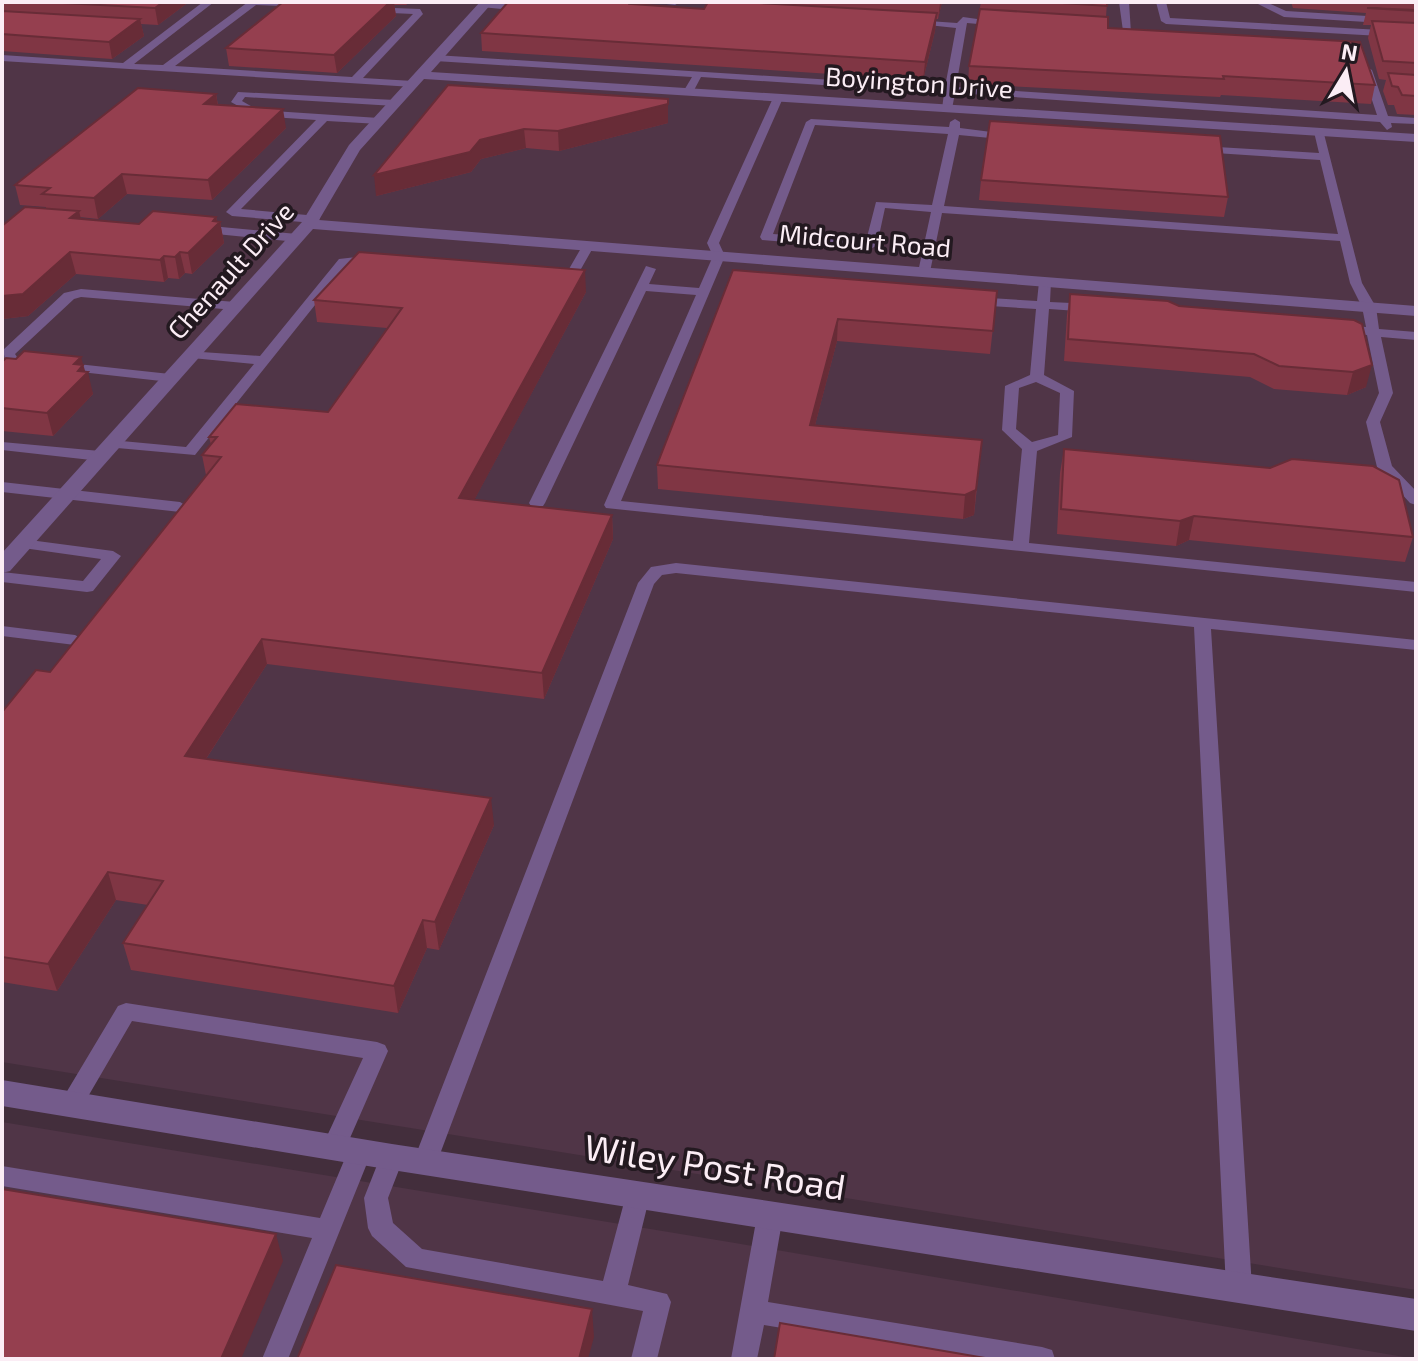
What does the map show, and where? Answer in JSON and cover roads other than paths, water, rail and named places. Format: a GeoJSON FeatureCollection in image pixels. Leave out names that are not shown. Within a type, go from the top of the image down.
{"type":"FeatureCollection","features":[{"type":"Feature","properties":{"kind":"street","name":"Chenault Drive"},"geometry":{"type":"LineString","coordinates":[[2,566],[307,227],[341,167],[486,4]]}},
{"type":"Feature","properties":{"kind":"street","name":"Boyington Drive"},"geometry":{"type":"LineString","coordinates":[[416,80],[688,92],[1416,138]]}},
{"type":"Feature","properties":{"kind":"street","name":"Midcourt Road"},"geometry":{"type":"LineString","coordinates":[[307,227],[1416,311]]}},
{"type":"Feature","properties":{"kind":"street","name":"Wiley Post Road"},"geometry":{"type":"LineString","coordinates":[[2,1093],[425,1162],[1416,1315]]}},
{"type":"Feature","properties":{"kind":"lane"},"geometry":{"type":"LineString","coordinates":[[125,66],[209,2]]}},
{"type":"Feature","properties":{"kind":"lane"},"geometry":{"type":"LineString","coordinates":[[166,68],[254,2],[314,6]]}},
{"type":"Feature","properties":{"kind":"lane"},"geometry":{"type":"LineString","coordinates":[[1124,2],[1128,31]]}},
{"type":"Feature","properties":{"kind":"lane"},"geometry":{"type":"LineString","coordinates":[[1161,2],[1166,21],[1416,35]]}},
{"type":"Feature","properties":{"kind":"lane"},"geometry":{"type":"LineString","coordinates":[[1259,2],[1284,14],[1416,22]]}},
{"type":"Feature","properties":{"kind":"lane"},"geometry":{"type":"LineString","coordinates":[[486,4],[539,8]]}},
{"type":"Feature","properties":{"kind":"lane"},"geometry":{"type":"LineString","coordinates":[[653,5],[678,6]]}},
{"type":"Feature","properties":{"kind":"lane"},"geometry":{"type":"LineString","coordinates":[[355,80],[420,12],[360,9]]}},
{"type":"Feature","properties":{"kind":"lane"},"geometry":{"type":"LineString","coordinates":[[899,20],[1008,23]]}},
{"type":"Feature","properties":{"kind":"lane"},"geometry":{"type":"LineString","coordinates":[[924,272],[954,131],[950,90],[962,23]]}},
{"type":"Feature","properties":{"kind":"lane"},"geometry":{"type":"LineString","coordinates":[[1113,30],[1143,32]]}},
{"type":"Feature","properties":{"kind":"lane"},"geometry":{"type":"LineString","coordinates":[[154,31],[169,32]]}},
{"type":"Feature","properties":{"kind":"lane"},"geometry":{"type":"LineString","coordinates":[[1158,33],[1205,35]]}},
{"type":"Feature","properties":{"kind":"lane"},"geometry":{"type":"LineString","coordinates":[[1368,44],[1416,46]]}},
{"type":"Feature","properties":{"kind":"lane"},"geometry":{"type":"LineString","coordinates":[[2,58],[355,80],[416,80]]}},
{"type":"Feature","properties":{"kind":"lane"},"geometry":{"type":"LineString","coordinates":[[435,58],[1416,121]]}},
{"type":"Feature","properties":{"kind":"lane"},"geometry":{"type":"LineString","coordinates":[[1363,58],[1390,136]]}},
{"type":"Feature","properties":{"kind":"lane"},"geometry":{"type":"LineString","coordinates":[[688,92],[698,74]]}},
{"type":"Feature","properties":{"kind":"lane"},"geometry":{"type":"LineString","coordinates":[[1373,85],[1387,86]]}},
{"type":"Feature","properties":{"kind":"lane"},"geometry":{"type":"LineString","coordinates":[[379,121],[256,113],[236,102],[242,94],[395,103]]}},
{"type":"Feature","properties":{"kind":"lane"},"geometry":{"type":"LineString","coordinates":[[778,98],[713,243],[719,256],[711,284],[612,505],[1416,587]]}},
{"type":"Feature","properties":{"kind":"lane"},"geometry":{"type":"LineString","coordinates":[[307,227],[232,212],[324,118]]}},
{"type":"Feature","properties":{"kind":"lane"},"geometry":{"type":"LineString","coordinates":[[1026,138],[811,122],[766,237],[871,245],[880,204],[1345,238]]}},
{"type":"Feature","properties":{"kind":"lane"},"geometry":{"type":"LineString","coordinates":[[1319,132],[1356,283],[1369,307],[1386,393],[1373,422],[1385,467],[1416,500]]}},
{"type":"Feature","properties":{"kind":"lane"},"geometry":{"type":"LineString","coordinates":[[1180,148],[1325,157]]}},
{"type":"Feature","properties":{"kind":"lane"},"geometry":{"type":"LineString","coordinates":[[191,228],[307,227]]}},
{"type":"Feature","properties":{"kind":"lane"},"geometry":{"type":"LineString","coordinates":[[542,271],[573,273],[588,246]]}},
{"type":"Feature","properties":{"kind":"lane"},"geometry":{"type":"LineString","coordinates":[[2,446],[190,452],[343,262],[361,258],[391,260]]}},
{"type":"Feature","properties":{"kind":"lane"},"geometry":{"type":"LineString","coordinates":[[537,503],[650,269]]}},
{"type":"Feature","properties":{"kind":"lane"},"geometry":{"type":"LineString","coordinates":[[1037,377],[1045,282]]}},
{"type":"Feature","properties":{"kind":"lane"},"geometry":{"type":"LineString","coordinates":[[641,287],[711,284]]}},
{"type":"Feature","properties":{"kind":"lane"},"geometry":{"type":"LineString","coordinates":[[170,378],[11,361],[8,353],[69,296],[81,293],[235,306]]}},
{"type":"Feature","properties":{"kind":"lane"},"geometry":{"type":"LineString","coordinates":[[952,299],[1105,308]]}},
{"type":"Feature","properties":{"kind":"lane"},"geometry":{"type":"LineString","coordinates":[[1326,328],[1416,336]]}},
{"type":"Feature","properties":{"kind":"lane"},"geometry":{"type":"LineString","coordinates":[[192,354],[264,361]]}},
{"type":"Feature","properties":{"kind":"lane"},"geometry":{"type":"LineString","coordinates":[[1037,377],[1067,391],[1065,437],[1030,448],[1009,430],[1012,386],[1037,377]]}},
{"type":"Feature","properties":{"kind":"lane"},"geometry":{"type":"LineString","coordinates":[[1021,547],[1030,448]]}},
{"type":"Feature","properties":{"kind":"lane"},"geometry":{"type":"LineString","coordinates":[[2,487],[180,507]]}},
{"type":"Feature","properties":{"kind":"lane"},"geometry":{"type":"LineString","coordinates":[[2,577],[87,587],[113,556],[22,544]]}},
{"type":"Feature","properties":{"kind":"lane"},"geometry":{"type":"LineString","coordinates":[[425,1162],[646,583],[657,571],[676,568],[1416,645]]}},
{"type":"Feature","properties":{"kind":"lane"},"geometry":{"type":"LineString","coordinates":[[1202,624],[1239,1288]]}},
{"type":"Feature","properties":{"kind":"lane"},"geometry":{"type":"LineString","coordinates":[[2,631],[75,640]]}},
{"type":"Feature","properties":{"kind":"lane"},"geometry":{"type":"LineString","coordinates":[[71,1105],[126,1012],[377,1051],[362,1152],[275,1359]]}},
{"type":"Feature","properties":{"kind":"lane"},"geometry":{"type":"LineString","coordinates":[[362,1152],[376,1198],[381,1228],[415,1259],[658,1302],[644,1359]]}},
{"type":"Feature","properties":{"kind":"lane"},"geometry":{"type":"LineString","coordinates":[[2,1176],[328,1230]]}},
{"type":"Feature","properties":{"kind":"lane"},"geometry":{"type":"LineString","coordinates":[[613,1294],[638,1195]]}},
{"type":"Feature","properties":{"kind":"lane"},"geometry":{"type":"LineString","coordinates":[[744,1359],[770,1216]]}},
{"type":"Feature","properties":{"kind":"lane"},"geometry":{"type":"LineString","coordinates":[[753,1311],[1042,1359]]}}]}
